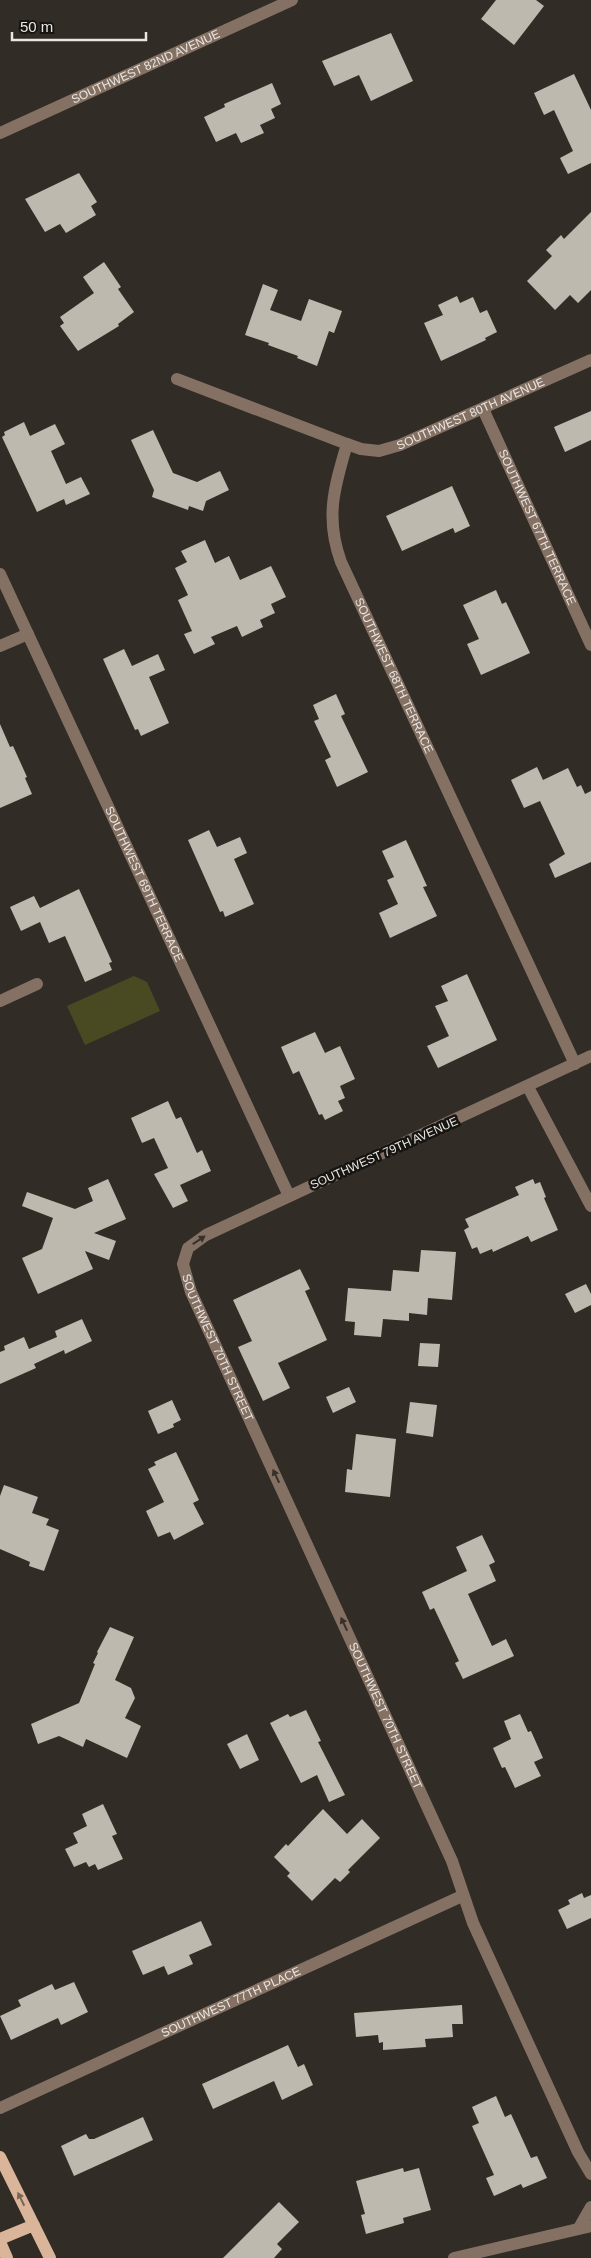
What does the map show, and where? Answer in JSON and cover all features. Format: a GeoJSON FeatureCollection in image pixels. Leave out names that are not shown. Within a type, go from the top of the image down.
{"type":"FeatureCollection","features":[{"type":"Feature","properties":{"kind":"main road"},"geometry":{"type":"LineString","coordinates":[[0,2157],[50,2258]]}},
{"type":"Feature","properties":{"kind":"main road"},"geometry":{"type":"LineString","coordinates":[[7,2258],[0,2241],[34,2225]]}},
{"type":"Feature","properties":{"kind":"street","name":"SOUTHWEST 82ND AVENUE"},"geometry":{"type":"LineString","coordinates":[[0,133],[292,0]]}},
{"type":"Feature","properties":{"kind":"street","name":"SOUTHWEST 80TH AVENUE"},"geometry":{"type":"LineString","coordinates":[[347,444],[361,449],[379,451],[400,445],[591,360]]}},
{"type":"Feature","properties":{"kind":"street"},"geometry":{"type":"LineString","coordinates":[[177,379],[347,444]]}},
{"type":"Feature","properties":{"kind":"street","name":"SOUTHWEST 67TH TERRACE"},"geometry":{"type":"LineString","coordinates":[[483,409],[591,645]]}},
{"type":"Feature","properties":{"kind":"street","name":"SOUTHWEST 68TH TERRACE"},"geometry":{"type":"LineString","coordinates":[[347,444],[331,507],[333,534],[341,562],[575,1064]]}},
{"type":"Feature","properties":{"kind":"street","name":"SOUTHWEST 69TH TERRACE"},"geometry":{"type":"LineString","coordinates":[[0,574],[289,1196]]}},
{"type":"Feature","properties":{"kind":"street"},"geometry":{"type":"LineString","coordinates":[[0,646],[28,634]]}},
{"type":"Feature","properties":{"kind":"street"},"geometry":{"type":"LineString","coordinates":[[0,1001],[36,984]]}},
{"type":"Feature","properties":{"kind":"street","name":"SOUTHWEST 79TH AVENUE"},"geometry":{"type":"LineString","coordinates":[[184,1257],[188,1248],[194,1242],[219,1229],[528,1087],[591,1056]]}},
{"type":"Feature","properties":{"kind":"street"},"geometry":{"type":"LineString","coordinates":[[528,1087],[591,1206]]}},
{"type":"Feature","properties":{"kind":"street","name":"SOUTHWEST 70TH STREET"},"geometry":{"type":"LineString","coordinates":[[184,1257],[185,1273],[191,1292],[401,1747],[452,1861],[462,1896],[578,2152],[591,2174]]}},
{"type":"Feature","properties":{"kind":"street","name":"SOUTHWEST 77TH PLACE"},"geometry":{"type":"LineString","coordinates":[[0,2108],[462,1896]]}},
{"type":"Feature","properties":{"kind":"street"},"geometry":{"type":"LineString","coordinates":[[454,2258],[585,2227],[591,2207]]}},
{"type":"Feature","properties":{"kind":"shaded area"},"geometry":{"type":"Polygon","coordinates":[[[134,976],[147,982],[160,1011],[85,1045],[67,1006],[134,976]]]}},
{"type":"Feature","properties":{"kind":"building"},"geometry":{"type":"Polygon","coordinates":[[[496,0],[536,0],[544,6],[514,45],[481,19],[496,0]]]}},
{"type":"Feature","properties":{"kind":"building"},"geometry":{"type":"Polygon","coordinates":[[[391,33],[413,81],[371,101],[359,75],[334,86],[322,61],[391,33]]]}},
{"type":"Feature","properties":{"kind":"building"},"geometry":{"type":"Polygon","coordinates":[[[574,74],[591,110],[591,163],[568,174],[560,158],[573,151],[554,110],[544,115],[534,93],[574,74]]]}},
{"type":"Feature","properties":{"kind":"building"},"geometry":{"type":"Polygon","coordinates":[[[272,83],[281,104],[271,109],[275,118],[260,125],[264,133],[241,143],[236,133],[216,142],[204,117],[225,107],[224,104],[272,83]]]}},
{"type":"Feature","properties":{"kind":"building"},"geometry":{"type":"Polygon","coordinates":[[[79,173],[97,202],[91,206],[96,215],[66,233],[60,224],[45,232],[25,199],[79,173]]]}},
{"type":"Feature","properties":{"kind":"building"},"geometry":{"type":"Polygon","coordinates":[[[591,212],[591,290],[578,303],[570,295],[555,310],[527,281],[552,256],[546,250],[561,235],[564,239],[591,212]]]}},
{"type":"Feature","properties":{"kind":"building"},"geometry":{"type":"Polygon","coordinates":[[[104,262],[121,287],[118,289],[134,312],[118,324],[119,326],[78,351],[60,326],[64,323],[60,317],[94,293],[83,277],[104,262]]]}},
{"type":"Feature","properties":{"kind":"building"},"geometry":{"type":"Polygon","coordinates":[[[263,284],[278,290],[270,310],[301,321],[309,299],[342,311],[334,333],[329,331],[317,366],[297,358],[298,356],[268,345],[269,343],[245,335],[263,284]]]}},
{"type":"Feature","properties":{"kind":"building"},"geometry":{"type":"Polygon","coordinates":[[[457,296],[460,303],[473,297],[480,313],[487,310],[497,332],[485,338],[486,340],[441,361],[424,323],[443,315],[438,305],[457,296]]]}},
{"type":"Feature","properties":{"kind":"building"},"geometry":{"type":"Polygon","coordinates":[[[591,411],[591,440],[565,452],[554,427],[591,411]]]}},
{"type":"Feature","properties":{"kind":"building"},"geometry":{"type":"Polygon","coordinates":[[[24,422],[30,436],[55,424],[65,444],[51,451],[66,484],[81,477],[90,494],[66,505],[64,499],[37,512],[2,437],[5,435],[4,432],[24,422]]]}},
{"type":"Feature","properties":{"kind":"building"},"geometry":{"type":"Polygon","coordinates":[[[153,430],[173,473],[197,482],[220,471],[229,490],[206,501],[203,511],[189,506],[188,510],[152,497],[154,490],[131,440],[153,430]]]}},
{"type":"Feature","properties":{"kind":"building"},"geometry":{"type":"Polygon","coordinates":[[[452,486],[470,526],[455,533],[453,528],[402,551],[386,516],[452,486]]]}},
{"type":"Feature","properties":{"kind":"building"},"geometry":{"type":"Polygon","coordinates":[[[205,540],[215,563],[229,556],[240,580],[271,566],[286,597],[271,604],[275,613],[260,620],[263,627],[242,637],[237,626],[211,637],[215,644],[194,654],[184,634],[192,631],[178,600],[188,595],[175,568],[187,562],[181,551],[205,540]]]}},
{"type":"Feature","properties":{"kind":"building"},"geometry":{"type":"Polygon","coordinates":[[[496,590],[502,604],[506,602],[530,653],[481,675],[467,644],[479,639],[463,605],[496,590]]]}},
{"type":"Feature","properties":{"kind":"building"},"geometry":{"type":"Polygon","coordinates":[[[124,649],[132,666],[158,654],[165,670],[149,677],[169,723],[141,736],[138,729],[135,730],[103,659],[124,649]]]}},
{"type":"Feature","properties":{"kind":"building"},"geometry":{"type":"Polygon","coordinates":[[[336,694],[345,714],[341,716],[368,772],[337,787],[325,760],[331,757],[314,721],[319,719],[313,705],[336,694]]]}},
{"type":"Feature","properties":{"kind":"building"},"geometry":{"type":"Polygon","coordinates":[[[0,724],[10,747],[13,746],[27,777],[25,778],[32,794],[0,808],[0,724]]]}},
{"type":"Feature","properties":{"kind":"building"},"geometry":{"type":"Polygon","coordinates":[[[537,767],[543,780],[568,768],[577,787],[581,785],[585,794],[591,791],[591,862],[555,878],[549,864],[565,854],[540,801],[524,808],[511,780],[537,767]]]}},
{"type":"Feature","properties":{"kind":"building"},"geometry":{"type":"Polygon","coordinates":[[[209,830],[217,847],[240,837],[247,853],[234,859],[254,904],[225,917],[223,911],[220,912],[188,840],[209,830]]]}},
{"type":"Feature","properties":{"kind":"building"},"geometry":{"type":"Polygon","coordinates":[[[406,840],[427,886],[423,887],[437,916],[390,938],[379,913],[398,904],[387,880],[394,877],[382,851],[406,840]]]}},
{"type":"Feature","properties":{"kind":"building"},"geometry":{"type":"Polygon","coordinates":[[[79,889],[112,962],[109,963],[112,970],[85,982],[65,936],[49,943],[40,922],[21,931],[10,907],[34,896],[40,908],[79,889]]]}},
{"type":"Feature","properties":{"kind":"building"},"geometry":{"type":"Polygon","coordinates":[[[467,974],[497,1040],[438,1068],[427,1046],[449,1036],[435,1006],[448,1001],[441,986],[467,974]]]}},
{"type":"Feature","properties":{"kind":"building"},"geometry":{"type":"Polygon","coordinates":[[[315,1032],[325,1053],[340,1046],[355,1079],[340,1086],[345,1098],[338,1101],[343,1111],[325,1120],[322,1114],[319,1115],[299,1071],[293,1074],[281,1047],[315,1032]]]}},
{"type":"Feature","properties":{"kind":"building"},"geometry":{"type":"Polygon","coordinates":[[[168,1101],[176,1119],[181,1117],[197,1153],[202,1150],[211,1171],[180,1185],[188,1201],[173,1208],[154,1174],[168,1168],[154,1138],[142,1143],[131,1118],[168,1101]]]}},
{"type":"Feature","properties":{"kind":"building"},"geometry":{"type":"Polygon","coordinates":[[[108,1179],[126,1219],[94,1233],[116,1241],[109,1260],[85,1251],[93,1269],[38,1294],[22,1258],[42,1249],[53,1218],[22,1206],[27,1192],[75,1209],[93,1201],[88,1188],[108,1179]]]}},
{"type":"Feature","properties":{"kind":"building"},"geometry":{"type":"Polygon","coordinates":[[[533,1179],[535,1184],[540,1182],[546,1197],[544,1198],[558,1230],[531,1242],[528,1236],[493,1252],[492,1249],[480,1254],[477,1247],[472,1249],[464,1230],[469,1227],[465,1219],[519,1195],[515,1187],[533,1179]]]}},
{"type":"Feature","properties":{"kind":"building"},"geometry":{"type":"Polygon","coordinates":[[[421,1250],[456,1252],[452,1300],[428,1298],[427,1315],[409,1313],[409,1321],[383,1319],[381,1337],[354,1335],[355,1322],[345,1321],[348,1288],[391,1291],[393,1270],[419,1272],[421,1250]]]}},
{"type":"Feature","properties":{"kind":"building"},"geometry":{"type":"Polygon","coordinates":[[[300,1269],[310,1289],[305,1291],[327,1340],[278,1363],[290,1388],[263,1401],[238,1347],[252,1341],[233,1300],[300,1269]]]}},
{"type":"Feature","properties":{"kind":"building"},"geometry":{"type":"Polygon","coordinates":[[[586,1284],[591,1294],[591,1305],[575,1313],[565,1294],[586,1284]]]}},
{"type":"Feature","properties":{"kind":"building"},"geometry":{"type":"Polygon","coordinates":[[[82,1319],[92,1341],[65,1354],[64,1350],[34,1364],[36,1368],[0,1384],[0,1352],[5,1350],[4,1346],[24,1337],[29,1349],[57,1337],[55,1331],[82,1319]]]}},
{"type":"Feature","properties":{"kind":"building"},"geometry":{"type":"Polygon","coordinates":[[[420,1343],[440,1344],[438,1367],[418,1366],[420,1343]]]}},
{"type":"Feature","properties":{"kind":"building"},"geometry":{"type":"Polygon","coordinates":[[[349,1387],[356,1402],[333,1413],[326,1397],[349,1387]]]}},
{"type":"Feature","properties":{"kind":"building"},"geometry":{"type":"Polygon","coordinates":[[[172,1400],[181,1420],[173,1424],[174,1427],[158,1434],[148,1411],[172,1400]]]}},
{"type":"Feature","properties":{"kind":"building"},"geometry":{"type":"Polygon","coordinates":[[[410,1402],[437,1405],[433,1437],[406,1433],[410,1402]]]}},
{"type":"Feature","properties":{"kind":"building"},"geometry":{"type":"Polygon","coordinates":[[[356,1434],[396,1439],[390,1497],[345,1492],[347,1469],[352,1470],[356,1434]]]}},
{"type":"Feature","properties":{"kind":"building"},"geometry":{"type":"Polygon","coordinates":[[[176,1452],[199,1500],[193,1503],[204,1524],[174,1540],[170,1532],[158,1537],[146,1511],[164,1502],[148,1469],[156,1465],[154,1462],[176,1452]]]}},
{"type":"Feature","properties":{"kind":"building"},"geometry":{"type":"Polygon","coordinates":[[[4,1485],[38,1497],[32,1513],[49,1519],[46,1525],[59,1530],[44,1571],[29,1566],[30,1562],[0,1549],[0,1496],[4,1485]]]}},
{"type":"Feature","properties":{"kind":"building"},"geometry":{"type":"Polygon","coordinates":[[[482,1535],[495,1562],[489,1565],[496,1581],[468,1594],[492,1646],[506,1639],[514,1656],[463,1679],[455,1663],[459,1661],[434,1608],[430,1610],[422,1592],[467,1571],[456,1547],[482,1535]]]}},
{"type":"Feature","properties":{"kind":"building"},"geometry":{"type":"Polygon","coordinates":[[[110,1627],[134,1637],[115,1680],[131,1688],[135,1698],[125,1718],[141,1726],[127,1758],[86,1739],[83,1747],[59,1736],[38,1744],[31,1724],[79,1703],[95,1664],[93,1663],[97,1652],[110,1627]]]}},
{"type":"Feature","properties":{"kind":"building"},"geometry":{"type":"Polygon","coordinates":[[[306,1710],[321,1741],[318,1742],[345,1795],[329,1802],[317,1775],[301,1783],[270,1723],[288,1714],[290,1717],[306,1710]]]}},
{"type":"Feature","properties":{"kind":"building"},"geometry":{"type":"Polygon","coordinates":[[[520,1714],[528,1732],[531,1731],[543,1758],[534,1762],[541,1776],[515,1788],[505,1767],[502,1768],[493,1748],[511,1739],[504,1721],[520,1714]]]}},
{"type":"Feature","properties":{"kind":"building"},"geometry":{"type":"Polygon","coordinates":[[[247,1734],[259,1760],[240,1769],[227,1744],[247,1734]]]}},
{"type":"Feature","properties":{"kind":"building"},"geometry":{"type":"Polygon","coordinates":[[[103,1804],[117,1834],[112,1836],[123,1859],[98,1870],[95,1864],[89,1867],[86,1862],[74,1867],[65,1849],[78,1843],[73,1833],[87,1826],[82,1814],[103,1804]]]}},
{"type":"Feature","properties":{"kind":"building"},"geometry":{"type":"Polygon","coordinates":[[[323,1809],[347,1834],[362,1819],[380,1838],[348,1870],[350,1872],[340,1882],[335,1878],[312,1901],[287,1876],[290,1873],[274,1857],[286,1844],[288,1846],[323,1809]]]}},
{"type":"Feature","properties":{"kind":"building"},"geometry":{"type":"Polygon","coordinates":[[[582,1893],[584,1898],[591,1895],[591,1918],[567,1929],[558,1910],[570,1904],[568,1900],[582,1893]]]}},
{"type":"Feature","properties":{"kind":"building"},"geometry":{"type":"Polygon","coordinates":[[[201,1921],[212,1945],[189,1955],[193,1964],[168,1975],[164,1966],[143,1975],[132,1951],[201,1921]]]}},
{"type":"Feature","properties":{"kind":"building"},"geometry":{"type":"Polygon","coordinates":[[[74,1982],[88,2012],[61,2025],[58,2018],[11,2040],[0,2016],[21,2006],[18,2000],[52,1984],[55,1990],[74,1982]]]}},
{"type":"Feature","properties":{"kind":"building"},"geometry":{"type":"Polygon","coordinates":[[[462,2005],[463,2024],[452,2024],[453,2037],[425,2039],[426,2047],[383,2050],[383,2042],[379,2043],[378,2035],[356,2037],[354,2013],[462,2005]]]}},
{"type":"Feature","properties":{"kind":"building"},"geometry":{"type":"Polygon","coordinates":[[[288,2045],[298,2067],[304,2064],[313,2085],[282,2100],[274,2081],[213,2109],[202,2084],[288,2045]]]}},
{"type":"Feature","properties":{"kind":"building"},"geometry":{"type":"Polygon","coordinates":[[[496,2096],[505,2117],[511,2114],[531,2158],[537,2156],[547,2178],[523,2188],[521,2184],[494,2196],[486,2178],[494,2175],[472,2126],[479,2123],[472,2107],[496,2096]]]}},
{"type":"Feature","properties":{"kind":"building"},"geometry":{"type":"Polygon","coordinates":[[[143,2117],[153,2140],[74,2176],[61,2146],[86,2134],[89,2139],[94,2139],[143,2117]]]}},
{"type":"Feature","properties":{"kind":"building"},"geometry":{"type":"Polygon","coordinates":[[[403,2168],[404,2172],[419,2168],[431,2210],[403,2218],[404,2223],[366,2234],[361,2215],[365,2214],[356,2181],[403,2168]]]}},
{"type":"Feature","properties":{"kind":"building"},"geometry":{"type":"Polygon","coordinates":[[[279,2202],[299,2222],[277,2244],[282,2249],[274,2258],[223,2258],[279,2202]]]}}]}
